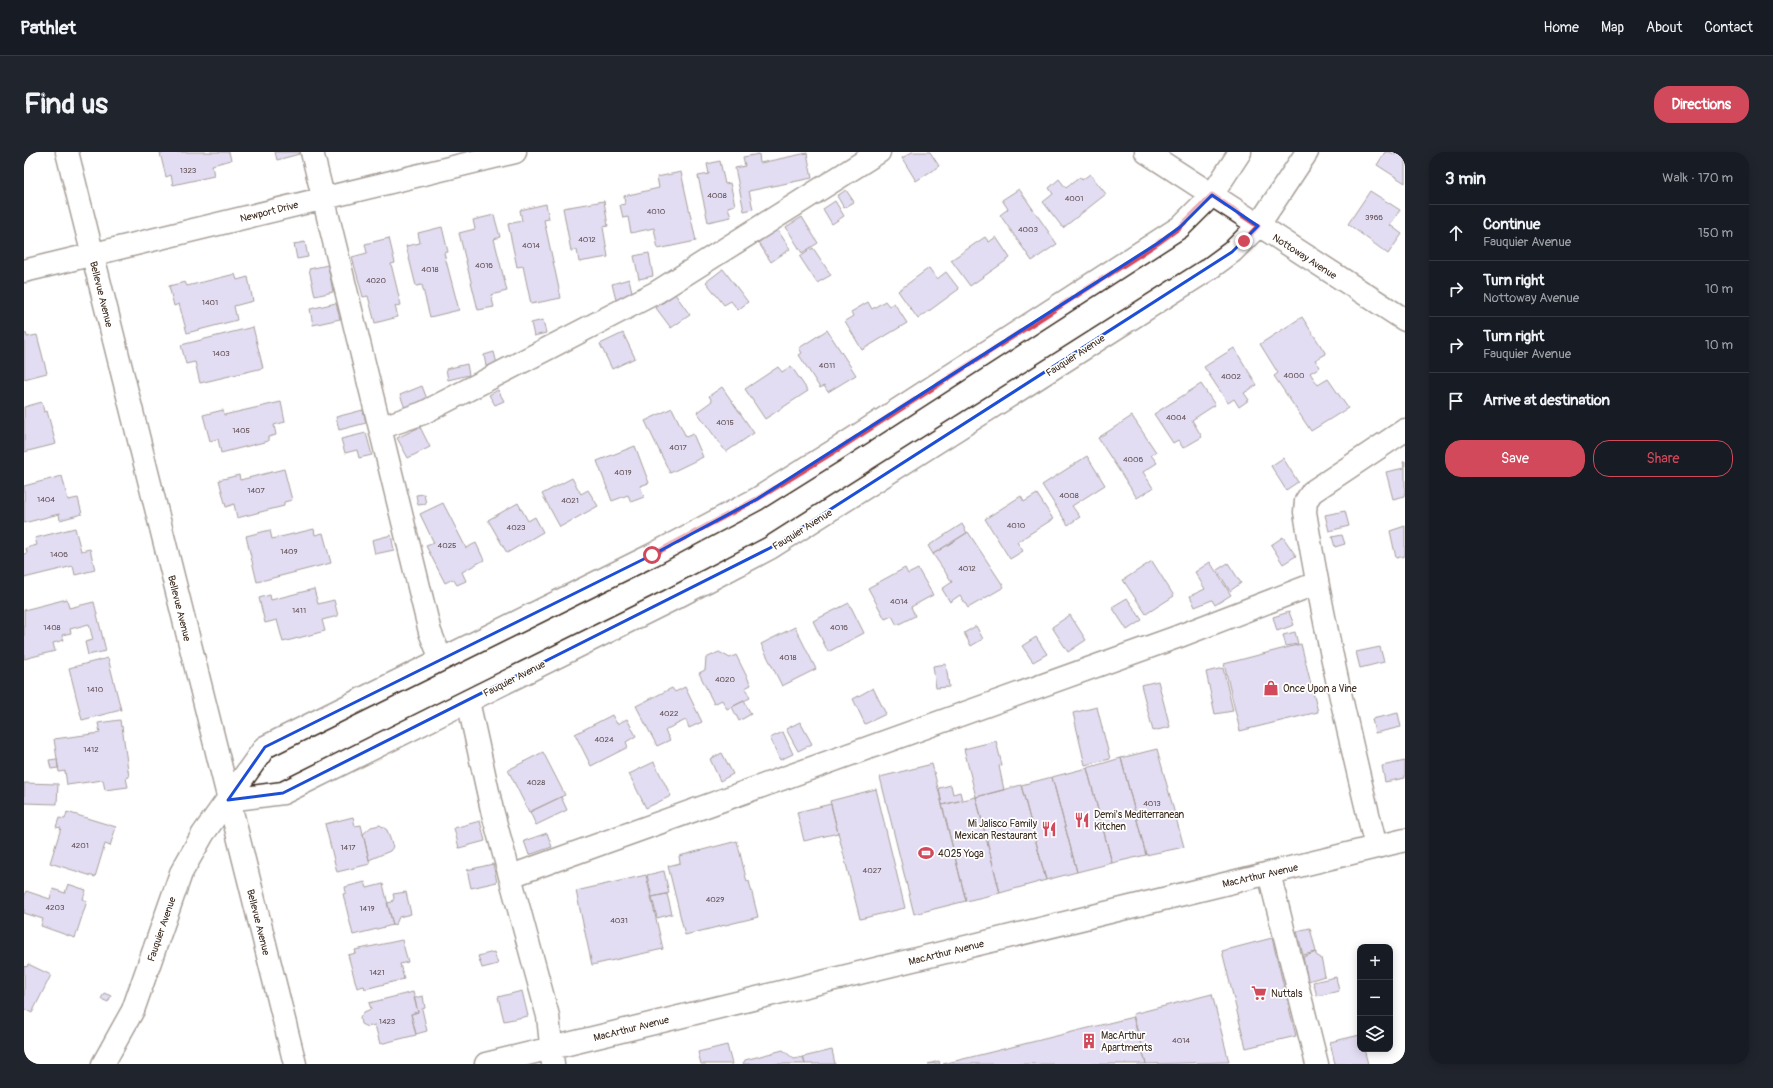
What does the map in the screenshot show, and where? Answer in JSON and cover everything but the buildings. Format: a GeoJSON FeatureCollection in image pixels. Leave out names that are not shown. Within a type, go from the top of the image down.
{"type":"FeatureCollection","features":[{"type":"Feature","properties":{"kind":"street","name":"Bellevue Avenue"},"geometry":{"type":"LineString","coordinates":[[67,152],[295,1064]]}},
{"type":"Feature","properties":{"kind":"street"},"geometry":{"type":"LineString","coordinates":[[312,152],[430,632],[441,659]]}},
{"type":"Feature","properties":{"kind":"street","name":"Newport Drive"},"geometry":{"type":"LineString","coordinates":[[24,271],[324,197],[515,152]]}},
{"type":"Feature","properties":{"kind":"street"},"geometry":{"type":"LineString","coordinates":[[380,428],[423,413],[657,292],[879,152]]}},
{"type":"Feature","properties":{"kind":"street","name":"Nottoway Avenue"},"geometry":{"type":"LineString","coordinates":[[1146,152],[1405,320]]}},
{"type":"Feature","properties":{"kind":"street","name":"Fauquier Avenue"},"geometry":{"type":"LineString","coordinates":[[103,1064],[133,1010],[181,873],[203,834],[265,747],[652,555],[757,499],[840,448],[1158,243],[1180,227],[1212,195],[1240,152]]}},
{"type":"Feature","properties":{"kind":"street","name":"Fauquier Avenue"},"geometry":{"type":"LineString","coordinates":[[228,800],[283,793],[770,548],[1209,269],[1232,252],[1258,226],[1307,152]]}},
{"type":"Feature","properties":{"kind":"street"},"geometry":{"type":"LineString","coordinates":[[1376,847],[1353,752],[1317,583],[1305,512],[1306,501],[1312,492],[1405,430]]}},
{"type":"Feature","properties":{"kind":"street"},"geometry":{"type":"LineString","coordinates":[[511,876],[1162,642],[1317,583]]}},
{"type":"Feature","properties":{"kind":"street"},"geometry":{"type":"LineString","coordinates":[[468,701],[492,810],[548,1016],[552,1055]]}},
{"type":"Feature","properties":{"kind":"street","name":"MacArthur Avenue"},"geometry":{"type":"LineString","coordinates":[[486,1064],[552,1055],[1269,873],[1405,840]]}},
{"type":"Feature","properties":{"kind":"street"},"geometry":{"type":"LineString","coordinates":[[1269,873],[1317,1064]]}},
{"type":"Feature","properties":{"kind":"highlighted area"},"geometry":{"type":"Polygon","coordinates":[[[1212,195],[1258,226],[1232,252],[770,548],[283,793],[228,800],[265,747],[652,555],[757,499],[1158,243],[1180,227],[1212,195]]]}},
{"type":"Feature","properties":{"kind":"place","name":"Once Upon a Vine"},"geometry":{"type":"Point","coordinates":[1271,688]}},
{"type":"Feature","properties":{"kind":"place","name":"Demi's Mediterranean Kitchen"},"geometry":{"type":"Point","coordinates":[1082,820]}},
{"type":"Feature","properties":{"kind":"place","name":"Mi Jalisco Family Mexican Restaurant"},"geometry":{"type":"Point","coordinates":[1049,829]}},
{"type":"Feature","properties":{"kind":"place","name":"4025 Yoga"},"geometry":{"type":"Point","coordinates":[926,853]}},
{"type":"Feature","properties":{"kind":"place","name":"Nuttals"},"geometry":{"type":"Point","coordinates":[1259,993]}},
{"type":"Feature","properties":{"kind":"place","name":"MacArthur Apartments"},"geometry":{"type":"Point","coordinates":[1089,1041]}},
{"type":"Feature","properties":{"kind":"route"},"geometry":{"type":"LineString","coordinates":[[652,555],[757,499],[840,448],[1158,243],[1180,227],[1212,195],[1258,226],[1244,241]]}}]}
